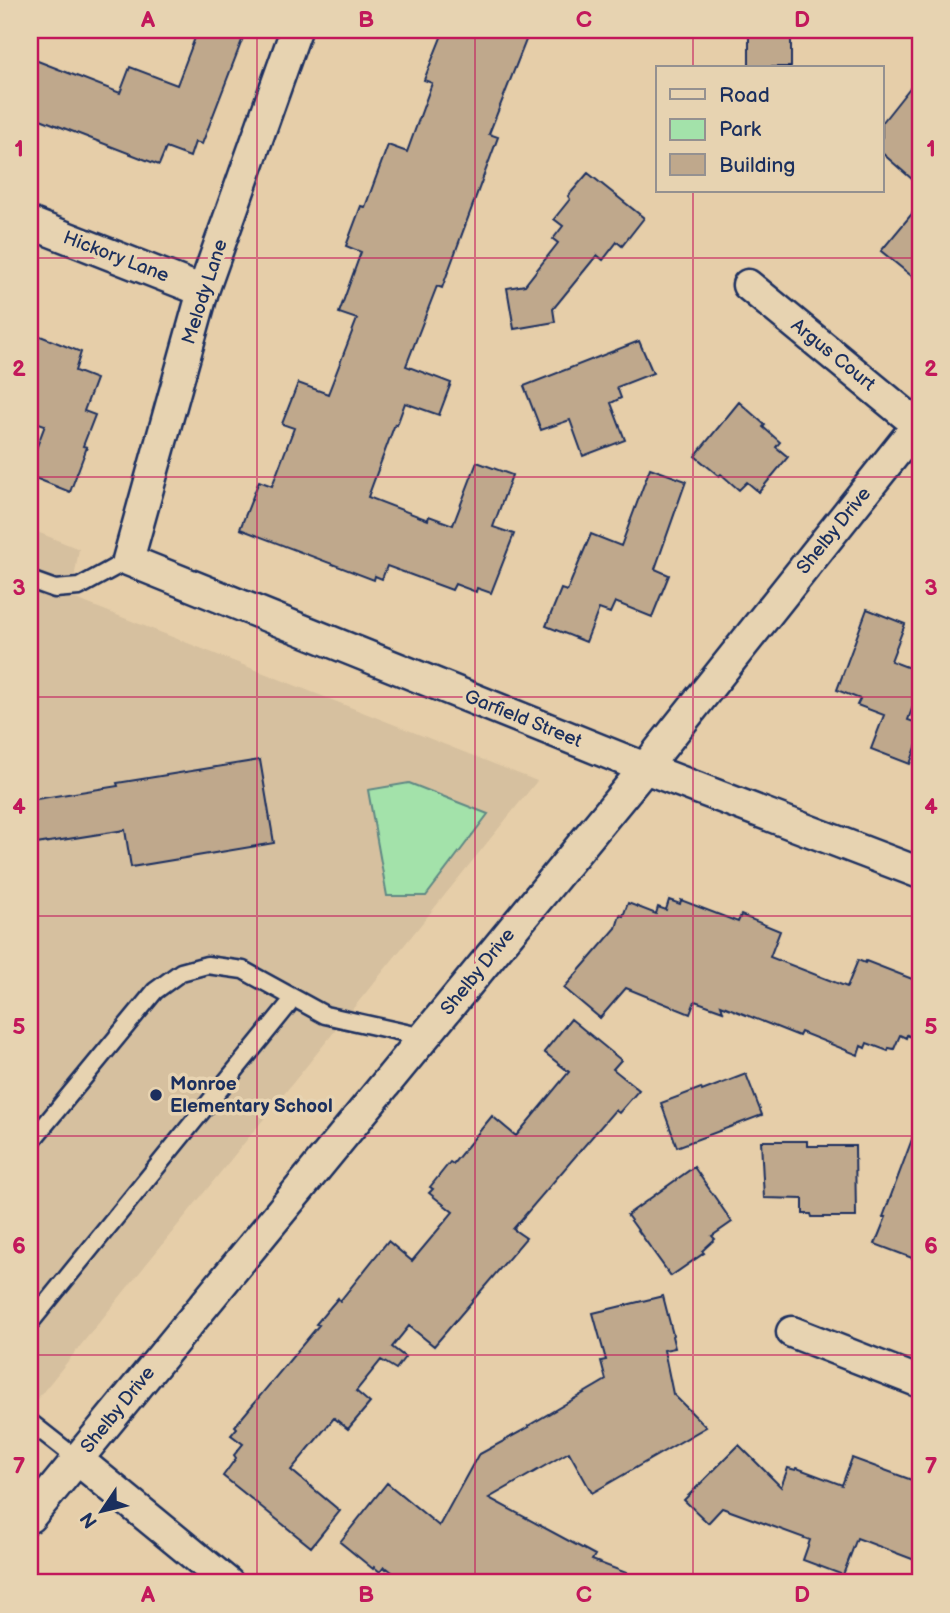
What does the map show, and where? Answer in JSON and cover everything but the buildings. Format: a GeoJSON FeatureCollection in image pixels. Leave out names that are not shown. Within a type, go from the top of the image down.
{"type":"FeatureCollection","features":[{"type":"Feature","properties":{"kind":"street","name":"Melody Lane"},"geometry":{"type":"LineString","coordinates":[[128,560],[203,290],[296,30]]}},
{"type":"Feature","properties":{"kind":"street","name":"Hickory Lane"},"geometry":{"type":"LineString","coordinates":[[30,223],[203,290]]}},
{"type":"Feature","properties":{"kind":"street","name":"Argus Court"},"geometry":{"type":"LineString","coordinates":[[748,285],[919,424]]}},
{"type":"Feature","properties":{"kind":"street","name":"Shelby Drive"},"geometry":{"type":"LineString","coordinates":[[30,1517],[645,768],[919,424]]}},
{"type":"Feature","properties":{"kind":"street","name":"Garfield Street"},"geometry":{"type":"LineString","coordinates":[[128,560],[645,768],[920,873]]}},
{"type":"Feature","properties":{"kind":"street"},"geometry":{"type":"LineString","coordinates":[[792,1332],[920,1382]]}},
{"type":"Feature","properties":{"kind":"street"},"geometry":{"type":"LineString","coordinates":[[77,1460],[228,1583]]}},
{"type":"Feature","properties":{"kind":"lane"},"geometry":{"type":"LineString","coordinates":[[30,580],[55,589],[79,587],[128,560]]}},
{"type":"Feature","properties":{"kind":"lane"},"geometry":{"type":"LineString","coordinates":[[30,1143],[155,991],[181,972],[206,965],[243,970],[325,1015],[424,1037]]}},
{"type":"Feature","properties":{"kind":"lane"},"geometry":{"type":"LineString","coordinates":[[30,1322],[294,998]]}},
{"type":"Feature","properties":{"kind":"lane"},"geometry":{"type":"LineString","coordinates":[[30,1422],[77,1460]]}},
{"type":"Feature","properties":{"kind":"shaded area","name":"Monroe Elementary School"},"geometry":{"type":"Polygon","coordinates":[[[30,529],[79,549],[71,597],[537,781],[30,1408],[30,529]]]}},
{"type":"Feature","properties":{"kind":"green space"},"geometry":{"type":"Polygon","coordinates":[[[409,783],[488,814],[426,896],[387,896],[368,790],[409,783]]]}},
{"type":"Feature","properties":{"kind":"place","name":"Monroe Elementary School"},"geometry":{"type":"Point","coordinates":[156,1095]}}]}
